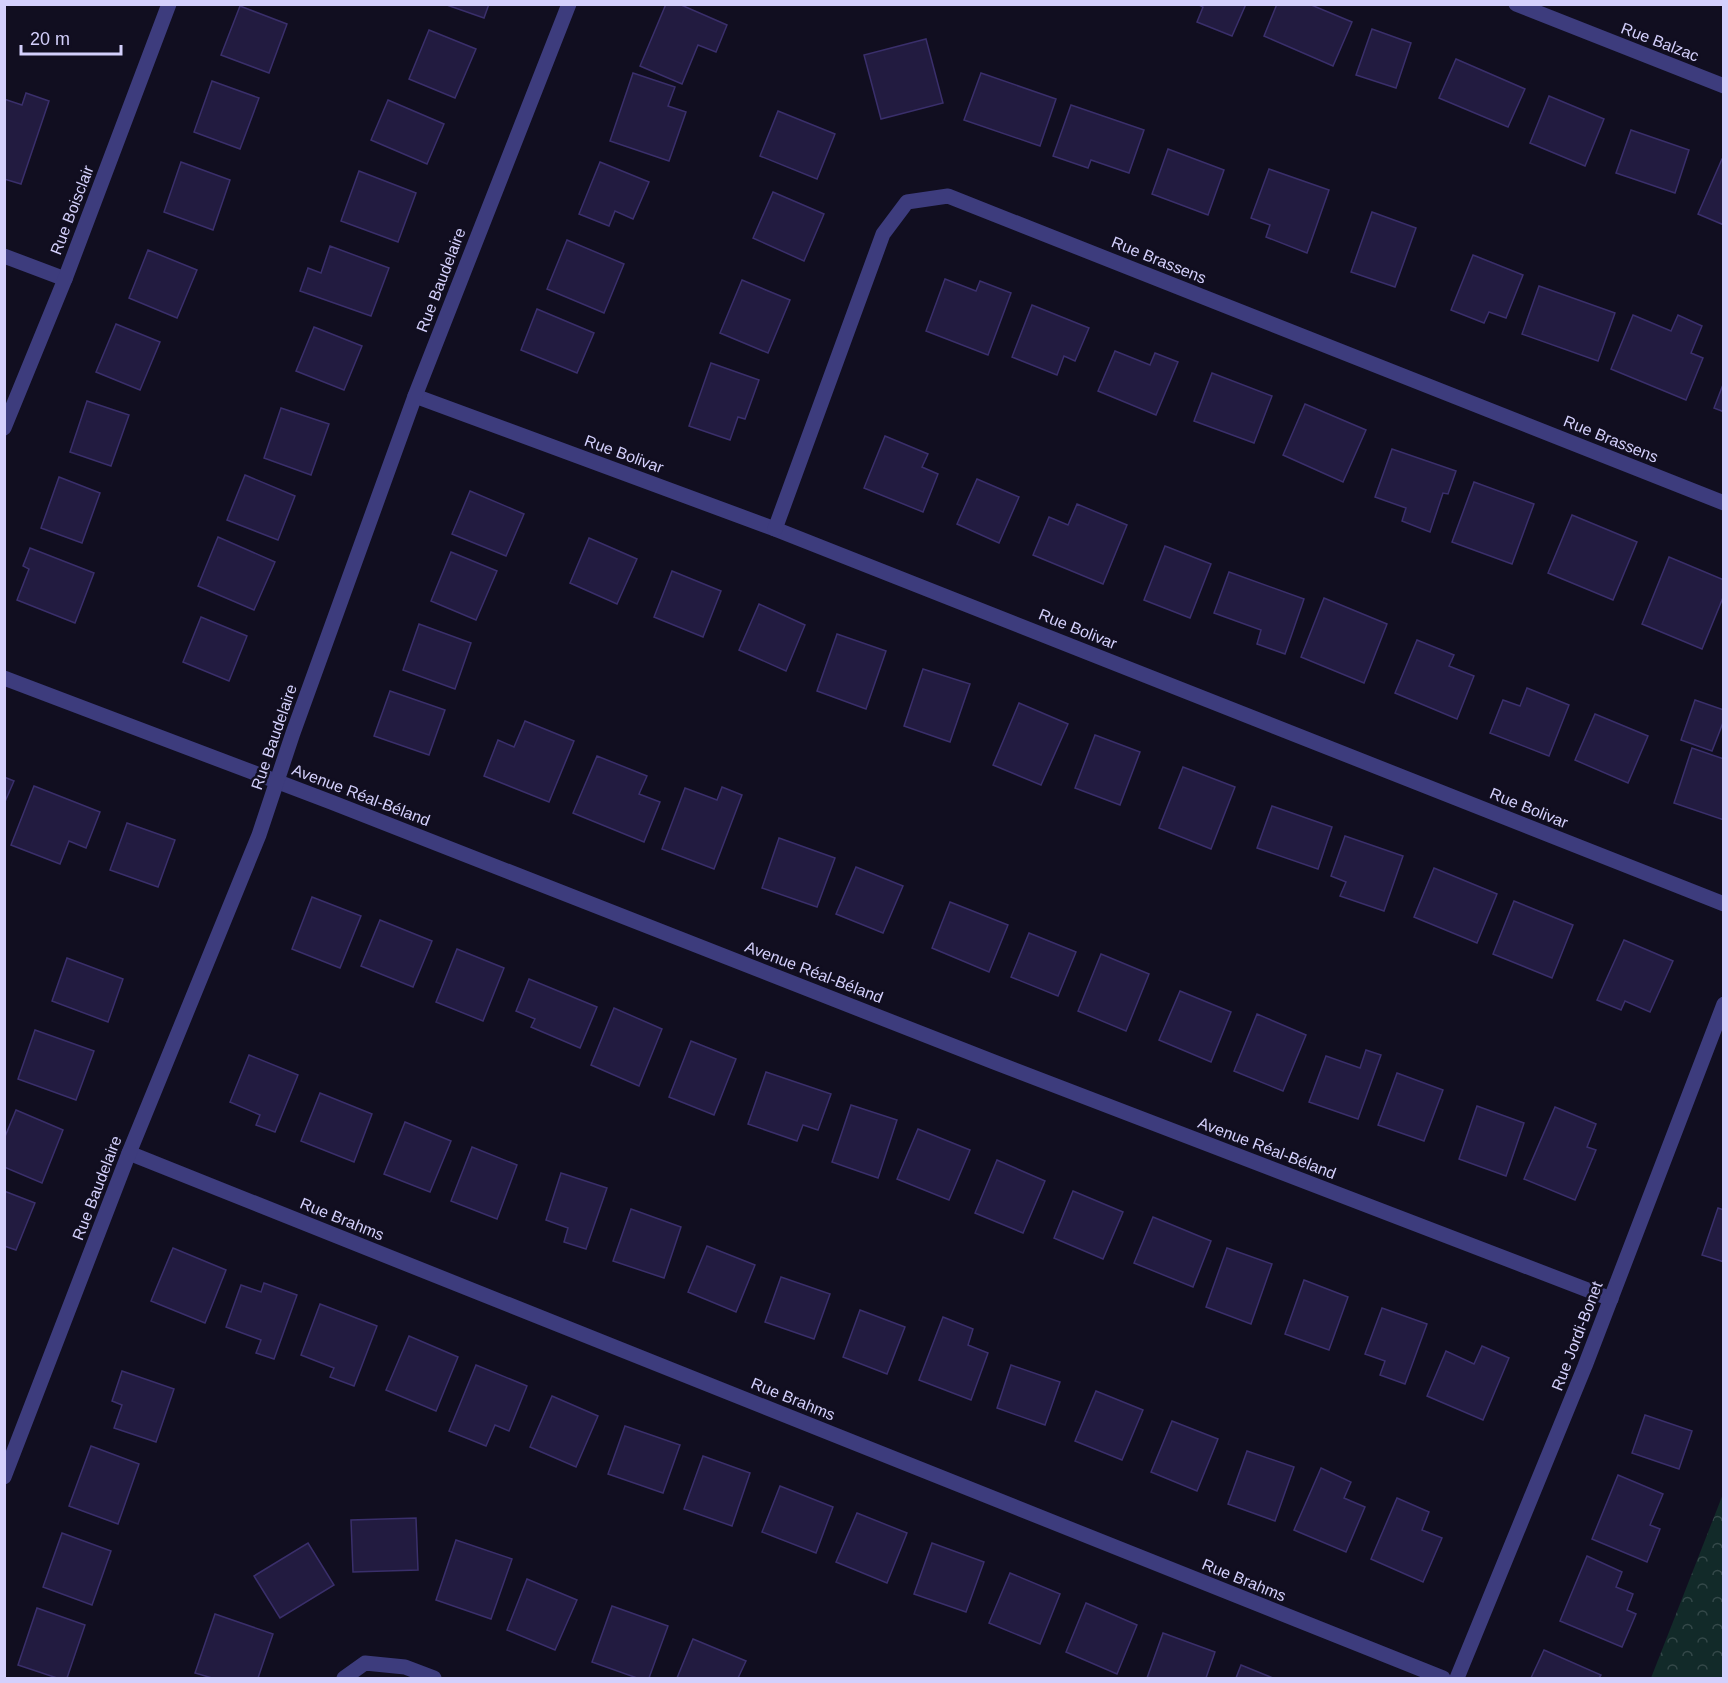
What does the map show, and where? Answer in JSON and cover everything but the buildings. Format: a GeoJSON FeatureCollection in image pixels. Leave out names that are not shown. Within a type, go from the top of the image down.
{"type":"FeatureCollection","features":[{"type":"Feature","properties":{"kind":"street","name":"Rue Boisclair"},"geometry":{"type":"LineString","coordinates":[[4,428],[64,279],[169,4]]}},
{"type":"Feature","properties":{"kind":"street","name":"Rue Baudelaire"},"geometry":{"type":"LineString","coordinates":[[4,1477],[129,1154],[259,835],[415,396],[569,4]]}},
{"type":"Feature","properties":{"kind":"street","name":"Rue Balzac"},"geometry":{"type":"LineString","coordinates":[[1516,4],[1724,86]]}},
{"type":"Feature","properties":{"kind":"street","name":"Rue Brassens"},"geometry":{"type":"LineString","coordinates":[[775,529],[884,234],[908,202],[948,196],[1724,503]]}},
{"type":"Feature","properties":{"kind":"street"},"geometry":{"type":"LineString","coordinates":[[4,256],[64,279]]}},
{"type":"Feature","properties":{"kind":"street","name":"Rue Bolivar"},"geometry":{"type":"LineString","coordinates":[[415,396],[775,529],[1724,904]]}},
{"type":"Feature","properties":{"kind":"street","name":"Avenue Réal-Béland"},"geometry":{"type":"LineString","coordinates":[[4,678],[1611,1299]]}},
{"type":"Feature","properties":{"kind":"street","name":"Rue Jordi-Bonet"},"geometry":{"type":"LineString","coordinates":[[1457,1678],[1611,1299],[1724,1004]]}},
{"type":"Feature","properties":{"kind":"street","name":"Rue Brahms"},"geometry":{"type":"LineString","coordinates":[[129,1154],[1443,1678]]}},
{"type":"Feature","properties":{"kind":"street"},"geometry":{"type":"LineString","coordinates":[[344,1678],[365,1663],[405,1667],[434,1678]]}},
{"type":"Feature","properties":{"kind":"green space"},"geometry":{"type":"Polygon","coordinates":[[[1723,1494],[1723,1678],[1651,1678],[1723,1494]]]}}]}
